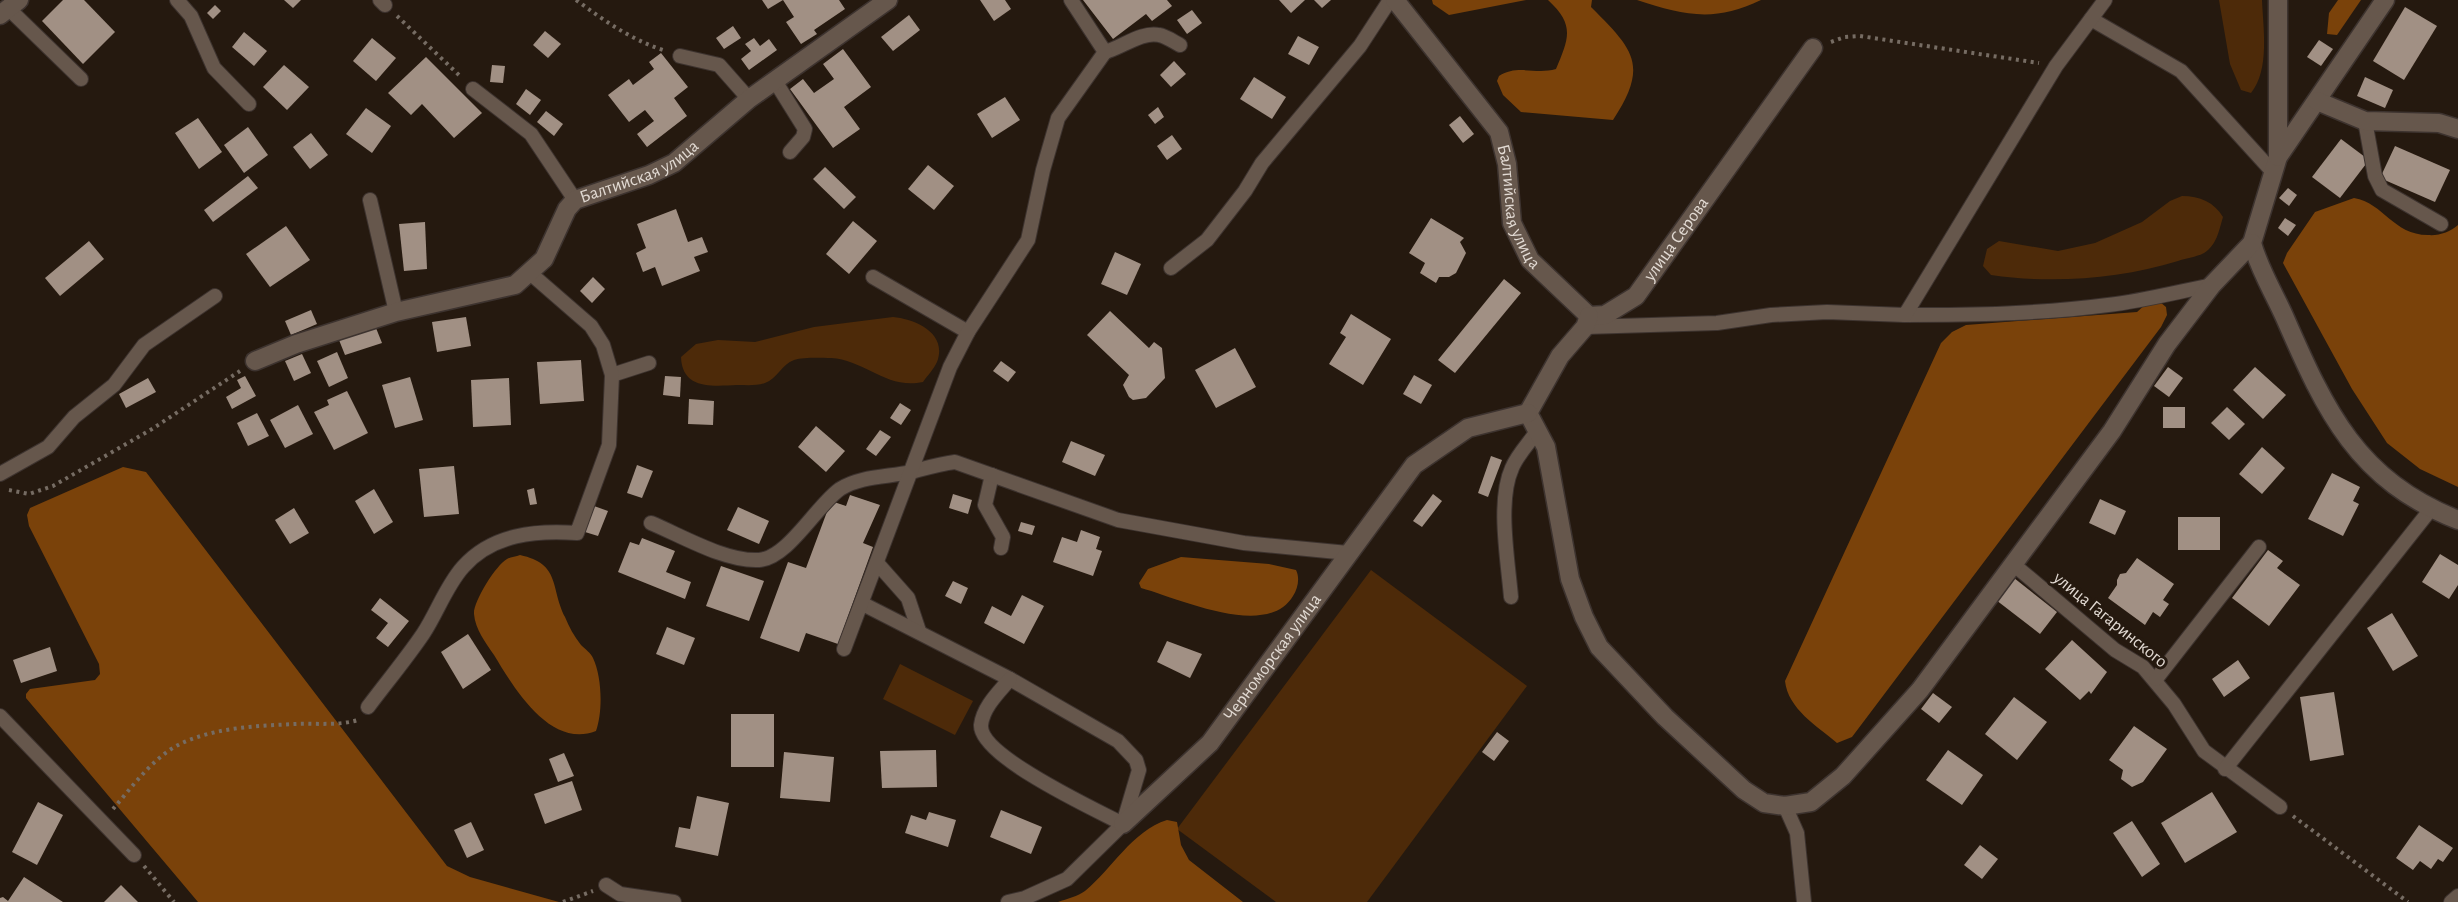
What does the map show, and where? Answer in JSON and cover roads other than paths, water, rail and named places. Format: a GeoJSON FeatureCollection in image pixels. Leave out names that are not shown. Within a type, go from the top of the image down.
{"type":"FeatureCollection","features":[{"type":"Feature","properties":{"kind":"street","name":"Балтийская улица"},"geometry":{"type":"LineString","coordinates":[[255,361],[280,350],[396,312],[514,285],[544,259],[567,209],[575,200],[649,175],[674,163],[749,99],[888,0]]}},
{"type":"Feature","properties":{"kind":"street","name":"Балтийская улица"},"geometry":{"type":"LineString","coordinates":[[1395,0],[1500,132],[1507,164],[1512,223],[1530,260],[1587,322]]}},
{"type":"Feature","properties":{"kind":"street"},"geometry":{"type":"LineString","coordinates":[[1587,322],[1560,356],[1528,413],[1546,447],[1570,579],[1584,617],[1599,647],[1657,710],[1744,790],[1764,803],[1785,806],[1810,802],[1843,776],[1920,690],[2112,431],[2167,344],[2212,285],[2252,243],[2275,164],[2278,0]]}},
{"type":"Feature","properties":{"kind":"street"},"geometry":{"type":"LineString","coordinates":[[2275,164],[2385,0]]}},
{"type":"Feature","properties":{"kind":"street","name":"улица Серова"},"geometry":{"type":"LineString","coordinates":[[1587,322],[1605,315],[1635,296],[1813,48]]}},
{"type":"Feature","properties":{"kind":"street"},"geometry":{"type":"LineString","coordinates":[[2317,101],[2365,121],[2439,123],[2458,129]]}},
{"type":"Feature","properties":{"kind":"street"},"geometry":{"type":"LineString","coordinates":[[2252,243],[2319,396],[2335,421],[2356,449],[2384,477],[2431,509],[2458,520]]}},
{"type":"Feature","properties":{"kind":"street","name":"Черноморская улица"},"geometry":{"type":"LineString","coordinates":[[1123,824],[1210,743],[1414,465],[1450,438],[1468,428],[1528,413]]}},
{"type":"Feature","properties":{"kind":"lane"},"geometry":{"type":"LineString","coordinates":[[177,0],[191,16],[214,68],[249,104]]}},
{"type":"Feature","properties":{"kind":"lane"},"geometry":{"type":"LineString","coordinates":[[1071,0],[1105,52]]}},
{"type":"Feature","properties":{"kind":"lane"},"geometry":{"type":"LineString","coordinates":[[1171,268],[1207,240],[1245,191],[1262,163],[1360,46],[1390,0]]}},
{"type":"Feature","properties":{"kind":"lane"},"geometry":{"type":"LineString","coordinates":[[1905,315],[2056,66],[2105,0]]}},
{"type":"Feature","properties":{"kind":"lane"},"geometry":{"type":"LineString","coordinates":[[9,8],[81,80]]}},
{"type":"Feature","properties":{"kind":"lane"},"geometry":{"type":"LineString","coordinates":[[2091,20],[2181,71],[2275,164]]}},
{"type":"Feature","properties":{"kind":"lane"},"geometry":{"type":"LineString","coordinates":[[843,649],[862,604],[932,410],[968,332],[1028,240],[1043,170],[1058,118],[1105,52],[1158,34],[1180,45]]}},
{"type":"Feature","properties":{"kind":"lane"},"geometry":{"type":"LineString","coordinates":[[680,56],[719,65],[749,99]]}},
{"type":"Feature","properties":{"kind":"lane"},"geometry":{"type":"LineString","coordinates":[[775,81],[805,129],[803,137],[790,152]]}},
{"type":"Feature","properties":{"kind":"lane"},"geometry":{"type":"LineString","coordinates":[[473,88],[531,134],[575,200]]}},
{"type":"Feature","properties":{"kind":"lane"},"geometry":{"type":"LineString","coordinates":[[2365,121],[2375,176],[2382,190],[2441,224]]}},
{"type":"Feature","properties":{"kind":"lane"},"geometry":{"type":"LineString","coordinates":[[370,200],[396,312]]}},
{"type":"Feature","properties":{"kind":"lane"},"geometry":{"type":"LineString","coordinates":[[368,707],[423,634],[463,567],[470,561],[494,542],[517,536],[558,532],[577,533],[609,445],[612,375],[603,345],[591,326],[530,273]]}},
{"type":"Feature","properties":{"kind":"lane"},"geometry":{"type":"LineString","coordinates":[[873,277],[968,332]]}},
{"type":"Feature","properties":{"kind":"lane"},"geometry":{"type":"LineString","coordinates":[[1587,322],[1717,323],[1771,315],[1827,312],[1999,315],[2110,305],[2212,285]]}},
{"type":"Feature","properties":{"kind":"lane"},"geometry":{"type":"LineString","coordinates":[[1,480],[48,447],[74,417],[114,385],[144,345],[215,296]]}},
{"type":"Feature","properties":{"kind":"lane"},"geometry":{"type":"LineString","coordinates":[[612,375],[649,363]]}},
{"type":"Feature","properties":{"kind":"lane"},"geometry":{"type":"LineString","coordinates":[[1510,597],[1505,507],[1508,480],[1512,467],[1538,430]]}},
{"type":"Feature","properties":{"kind":"lane"},"geometry":{"type":"LineString","coordinates":[[651,523],[736,558],[760,560],[774,555],[802,531],[828,499],[840,489],[850,484],[910,472],[932,464],[955,462],[1118,520],[1244,543],[1348,552]]}},
{"type":"Feature","properties":{"kind":"lane"},"geometry":{"type":"LineString","coordinates":[[992,475],[985,505],[1003,537],[1001,548]]}},
{"type":"Feature","properties":{"kind":"lane"},"geometry":{"type":"LineString","coordinates":[[2225,769],[2431,509]]}},
{"type":"Feature","properties":{"kind":"lane"},"geometry":{"type":"LineString","coordinates":[[2156,679],[2259,548]]}},
{"type":"Feature","properties":{"kind":"lane"},"geometry":{"type":"LineString","coordinates":[[877,563],[908,598],[919,631]]}},
{"type":"Feature","properties":{"kind":"lane","name":"улица Гагаринского"},"geometry":{"type":"LineString","coordinates":[[2013,564],[2115,650],[2143,667],[2156,679],[2204,751],[2225,769],[2280,807]]}},
{"type":"Feature","properties":{"kind":"lane"},"geometry":{"type":"LineString","coordinates":[[862,604],[1010,679],[1118,741],[1130,751],[1139,770],[1123,824],[1044,782],[1003,756],[985,739],[981,727],[986,709],[1010,679]]}},
{"type":"Feature","properties":{"kind":"lane"},"geometry":{"type":"LineString","coordinates":[[0,716],[134,855]]}},
{"type":"Feature","properties":{"kind":"lane"},"geometry":{"type":"LineString","coordinates":[[1785,806],[1797,833],[1804,902]]}},
{"type":"Feature","properties":{"kind":"lane","name":"Черноморская улица"},"geometry":{"type":"LineString","coordinates":[[1008,902],[1025,898],[1067,879],[1123,824]]}},
{"type":"Feature","properties":{"kind":"lane"},"geometry":{"type":"LineString","coordinates":[[606,885],[620,894],[674,902]]}},
{"type":"Feature","properties":{"kind":"lane"},"geometry":{"type":"LineString","coordinates":[[2451,902],[2458,896]]}}]}
